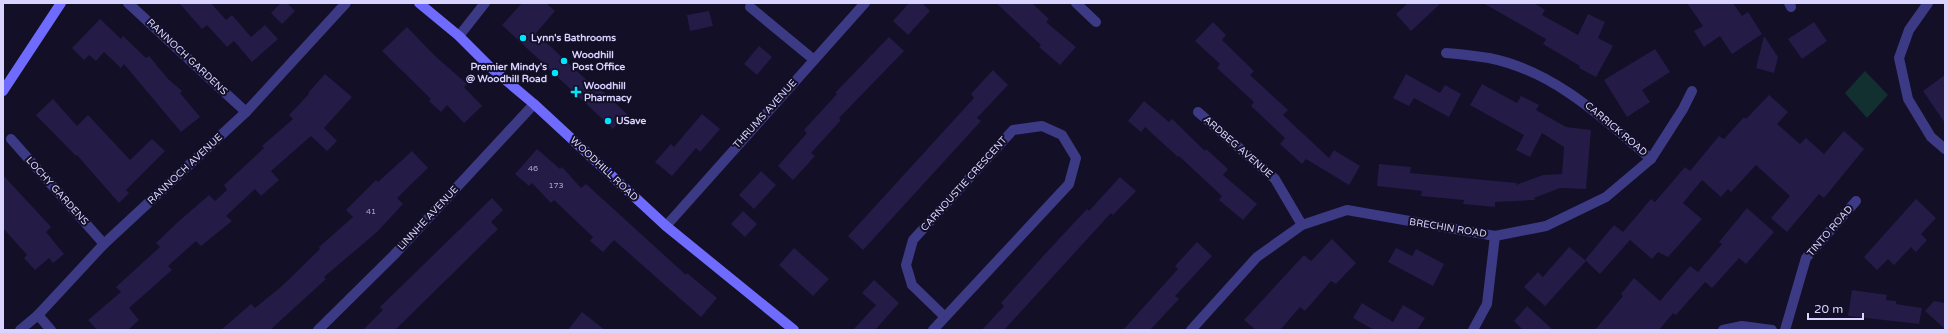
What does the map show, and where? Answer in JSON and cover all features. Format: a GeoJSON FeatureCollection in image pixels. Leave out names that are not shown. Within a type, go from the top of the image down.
{"type":"FeatureCollection","features":[{"type":"Feature","properties":{"kind":"street"},"geometry":{"type":"LineString","coordinates":[[3,91],[61,3]]}},
{"type":"Feature","properties":{"kind":"street","name":"RANNOCH GARDENS"},"geometry":{"type":"LineString","coordinates":[[128,3],[246,112]]}},
{"type":"Feature","properties":{"kind":"street","name":"RANNOCH AVENUE"},"geometry":{"type":"LineString","coordinates":[[20,330],[38,315],[104,244],[246,112],[346,3]]}},
{"type":"Feature","properties":{"kind":"street","name":"WOODHILL ROAD"},"geometry":{"type":"LineString","coordinates":[[419,3],[459,36],[490,67],[534,104],[666,226],[794,330]]}},
{"type":"Feature","properties":{"kind":"street"},"geometry":{"type":"LineString","coordinates":[[459,36],[485,3]]}},
{"type":"Feature","properties":{"kind":"street","name":"THRUMS AVENUE"},"geometry":{"type":"LineString","coordinates":[[666,226],[864,3]]}},
{"type":"Feature","properties":{"kind":"street"},"geometry":{"type":"LineString","coordinates":[[1076,3],[1096,22]]}},
{"type":"Feature","properties":{"kind":"street"},"geometry":{"type":"LineString","coordinates":[[1928,3],[1909,30],[1899,58],[1908,99],[1931,137],[1945,149]]}},
{"type":"Feature","properties":{"kind":"street"},"geometry":{"type":"LineString","coordinates":[[750,7],[813,59]]}},
{"type":"Feature","properties":{"kind":"street","name":"CARRICK ROAD"},"geometry":{"type":"LineString","coordinates":[[1446,53],[1490,58],[1534,73],[1584,102],[1651,159]]}},
{"type":"Feature","properties":{"kind":"street","name":"BRECHIN ROAD"},"geometry":{"type":"LineString","coordinates":[[1191,330],[1257,257],[1302,225],[1347,210],[1495,236],[1546,226],[1606,197],[1651,159],[1683,109],[1692,91]]}},
{"type":"Feature","properties":{"kind":"street","name":"LINNHE AVENUE"},"geometry":{"type":"LineString","coordinates":[[318,330],[394,255],[534,104]]}},
{"type":"Feature","properties":{"kind":"street","name":"ARDBEG AVENUE"},"geometry":{"type":"LineString","coordinates":[[1198,112],[1275,179],[1302,225]]}},
{"type":"Feature","properties":{"kind":"street","name":"CARNOUSTIE CRESCENT"},"geometry":{"type":"LineString","coordinates":[[933,330],[946,317],[1069,184],[1076,158],[1062,135],[1042,126],[1013,130],[913,240],[906,265],[912,285],[946,317]]}},
{"type":"Feature","properties":{"kind":"street","name":"LOCHY GARDENS"},"geometry":{"type":"LineString","coordinates":[[11,139],[104,244]]}},
{"type":"Feature","properties":{"kind":"street","name":"TINTO ROAD"},"geometry":{"type":"LineString","coordinates":[[1785,330],[1806,258],[1856,201]]}},
{"type":"Feature","properties":{"kind":"street"},"geometry":{"type":"LineString","coordinates":[[1473,330],[1487,304],[1495,236]]}},
{"type":"Feature","properties":{"kind":"street"},"geometry":{"type":"LineString","coordinates":[[38,315],[52,330]]}},
{"type":"Feature","properties":{"kind":"street"},"geometry":{"type":"LineString","coordinates":[[1723,330],[1742,326],[1772,330]]}},
{"type":"Feature","properties":{"kind":"green space"},"geometry":{"type":"Polygon","coordinates":[[[1865,71],[1888,95],[1867,118],[1845,93],[1865,71]]]}},
{"type":"Feature","properties":{"kind":"building"},"geometry":{"type":"Polygon","coordinates":[[[179,3],[211,3],[226,20],[232,15],[251,37],[265,25],[278,39],[252,62],[234,41],[227,47],[207,25],[202,29],[179,3]]]}},
{"type":"Feature","properties":{"kind":"building"},"geometry":{"type":"Polygon","coordinates":[[[281,3],[287,3],[295,11],[282,24],[271,13],[281,3]]]}},
{"type":"Feature","properties":{"kind":"building"},"geometry":{"type":"Polygon","coordinates":[[[522,3],[546,3],[555,11],[536,33],[593,86],[595,84],[627,114],[613,129],[502,25],[522,3]]]}},
{"type":"Feature","properties":{"kind":"building"},"geometry":{"type":"Polygon","coordinates":[[[909,3],[922,3],[930,11],[908,35],[893,21],[909,3]]]}},
{"type":"Feature","properties":{"kind":"building"},"geometry":{"type":"Polygon","coordinates":[[[996,3],[1032,3],[1049,19],[1046,22],[1076,47],[1060,65],[1039,47],[1041,45],[996,3]]]}},
{"type":"Feature","properties":{"kind":"building"},"geometry":{"type":"Polygon","coordinates":[[[1408,3],[1441,3],[1411,31],[1396,14],[1408,3]]]}},
{"type":"Feature","properties":{"kind":"building"},"geometry":{"type":"Polygon","coordinates":[[[1483,3],[1534,3],[1545,10],[1542,15],[1578,35],[1588,14],[1605,22],[1598,38],[1613,46],[1596,77],[1579,68],[1580,66],[1543,44],[1546,39],[1483,3]]]}},
{"type":"Feature","properties":{"kind":"building"},"geometry":{"type":"Polygon","coordinates":[[[1687,3],[1733,3],[1742,16],[1748,12],[1762,34],[1732,54],[1720,36],[1704,47],[1694,31],[1703,26],[1687,3]]]}},
{"type":"Feature","properties":{"kind":"building"},"geometry":{"type":"Polygon","coordinates":[[[709,11],[713,26],[690,31],[687,15],[709,11]]]}},
{"type":"Feature","properties":{"kind":"building"},"geometry":{"type":"Polygon","coordinates":[[[100,19],[121,39],[123,36],[146,58],[149,56],[168,79],[182,91],[180,93],[200,117],[181,132],[124,64],[121,68],[104,52],[96,61],[89,55],[84,60],[72,48],[100,19]]]}},
{"type":"Feature","properties":{"kind":"building"},"geometry":{"type":"Polygon","coordinates":[[[1213,22],[1226,35],[1222,40],[1254,71],[1250,75],[1288,110],[1283,115],[1329,158],[1334,150],[1360,166],[1349,185],[1306,159],[1302,164],[1280,144],[1285,138],[1251,106],[1254,102],[1217,68],[1220,64],[1195,41],[1213,22]]]}},
{"type":"Feature","properties":{"kind":"building"},"geometry":{"type":"Polygon","coordinates":[[[1814,22],[1827,41],[1802,59],[1788,39],[1814,22]]]}},
{"type":"Feature","properties":{"kind":"building"},"geometry":{"type":"Polygon","coordinates":[[[407,27],[435,56],[467,84],[464,87],[482,106],[464,123],[447,105],[441,112],[429,101],[431,99],[382,51],[407,27]]]}},
{"type":"Feature","properties":{"kind":"building"},"geometry":{"type":"Polygon","coordinates":[[[1764,36],[1778,57],[1774,73],[1756,68],[1764,36]]]}},
{"type":"Feature","properties":{"kind":"building"},"geometry":{"type":"Polygon","coordinates":[[[889,37],[904,51],[839,118],[841,120],[811,153],[815,156],[793,180],[778,166],[807,133],[804,130],[837,94],[835,93],[889,37]]]}},
{"type":"Feature","properties":{"kind":"building"},"geometry":{"type":"Polygon","coordinates":[[[759,46],[772,57],[757,75],[744,64],[759,46]]]}},
{"type":"Feature","properties":{"kind":"building"},"geometry":{"type":"Polygon","coordinates":[[[1655,49],[1670,72],[1642,90],[1650,102],[1627,117],[1604,80],[1655,49]]]}},
{"type":"Feature","properties":{"kind":"building"},"geometry":{"type":"Polygon","coordinates":[[[993,70],[1008,85],[977,118],[981,121],[863,250],[848,236],[974,98],[971,94],[993,70]]]}},
{"type":"Feature","properties":{"kind":"building"},"geometry":{"type":"Polygon","coordinates":[[[325,74],[352,97],[324,128],[337,141],[327,151],[311,136],[271,171],[279,180],[261,196],[255,189],[226,216],[232,221],[201,246],[196,241],[168,266],[172,270],[129,308],[139,320],[128,330],[97,330],[88,320],[121,292],[116,287],[160,247],[156,243],[178,222],[209,195],[215,201],[227,190],[224,185],[264,148],[262,146],[293,119],[289,115],[325,74]]]}},
{"type":"Feature","properties":{"kind":"building"},"geometry":{"type":"Polygon","coordinates":[[[1406,74],[1440,93],[1445,85],[1461,94],[1449,117],[1414,98],[1409,106],[1393,98],[1406,74]]]}},
{"type":"Feature","properties":{"kind":"building"},"geometry":{"type":"Polygon","coordinates":[[[1945,75],[1945,123],[1923,91],[1945,75]]]}},
{"type":"Feature","properties":{"kind":"building"},"geometry":{"type":"Polygon","coordinates":[[[1482,84],[1517,103],[1521,96],[1539,105],[1536,110],[1566,127],[1591,130],[1586,189],[1560,188],[1534,198],[1535,200],[1495,202],[1495,207],[1463,204],[1464,200],[1421,196],[1422,191],[1377,186],[1379,164],[1411,167],[1410,173],[1517,183],[1516,185],[1543,175],[1562,174],[1564,147],[1542,133],[1530,157],[1516,150],[1524,135],[1470,105],[1482,84]]]}},
{"type":"Feature","properties":{"kind":"building"},"geometry":{"type":"Polygon","coordinates":[[[1769,95],[1788,112],[1777,124],[1800,144],[1806,138],[1824,154],[1844,131],[1864,149],[1824,198],[1819,194],[1787,232],[1771,218],[1790,196],[1756,165],[1731,192],[1728,189],[1721,197],[1702,180],[1683,203],[1702,219],[1668,257],[1658,252],[1652,259],[1630,240],[1600,274],[1585,260],[1614,225],[1623,232],[1651,199],[1655,202],[1685,167],[1690,171],[1719,136],[1724,139],[1744,117],[1746,119],[1769,95]]]}},
{"type":"Feature","properties":{"kind":"building"},"geometry":{"type":"Polygon","coordinates":[[[53,99],[77,126],[88,115],[130,160],[152,139],[165,151],[126,190],[129,193],[119,203],[77,155],[76,156],[36,115],[53,99]]]}},
{"type":"Feature","properties":{"kind":"building"},"geometry":{"type":"Polygon","coordinates":[[[1144,101],[1169,122],[1172,119],[1205,151],[1206,149],[1228,169],[1223,175],[1257,204],[1243,220],[1219,200],[1222,196],[1179,156],[1178,157],[1145,127],[1141,132],[1128,121],[1144,101]]]}},
{"type":"Feature","properties":{"kind":"building"},"geometry":{"type":"Polygon","coordinates":[[[702,114],[720,129],[700,152],[696,148],[672,176],[655,162],[671,144],[674,147],[702,114]]]}},
{"type":"Feature","properties":{"kind":"building"},"geometry":{"type":"Polygon","coordinates":[[[537,149],[560,169],[562,167],[581,188],[586,184],[686,275],[687,273],[717,298],[701,317],[614,240],[603,252],[590,241],[593,237],[554,200],[551,203],[532,183],[529,186],[515,174],[537,149]]]}},
{"type":"Feature","properties":{"kind":"building"},"geometry":{"type":"Polygon","coordinates":[[[412,151],[428,168],[397,198],[403,204],[377,232],[324,277],[326,279],[270,330],[221,330],[251,304],[255,308],[282,286],[320,249],[319,247],[353,217],[346,210],[376,180],[378,182],[412,151]]]}},
{"type":"Feature","properties":{"kind":"building"},"geometry":{"type":"Polygon","coordinates":[[[761,171],[776,185],[754,209],[739,195],[761,171]]]}},
{"type":"Feature","properties":{"kind":"building"},"geometry":{"type":"Polygon","coordinates":[[[3,175],[51,227],[46,232],[64,254],[53,263],[49,258],[35,270],[24,258],[27,255],[3,228],[3,175]]]}},
{"type":"Feature","properties":{"kind":"building"},"geometry":{"type":"Polygon","coordinates":[[[1120,177],[1136,191],[1113,215],[1111,213],[1004,330],[982,330],[1004,306],[1001,303],[1045,254],[1087,209],[1089,211],[1120,177]]]}},
{"type":"Feature","properties":{"kind":"building"},"geometry":{"type":"Polygon","coordinates":[[[492,198],[503,210],[491,222],[498,229],[395,330],[363,330],[383,310],[380,307],[492,198]]]}},
{"type":"Feature","properties":{"kind":"building"},"geometry":{"type":"Polygon","coordinates":[[[1916,199],[1936,218],[1921,234],[1927,240],[1916,252],[1911,247],[1894,265],[1888,259],[1877,270],[1864,257],[1916,199]]]}},
{"type":"Feature","properties":{"kind":"building"},"geometry":{"type":"Polygon","coordinates":[[[1747,208],[1774,232],[1746,264],[1739,258],[1712,288],[1705,282],[1676,315],[1673,313],[1659,330],[1595,330],[1623,296],[1621,294],[1634,278],[1660,301],[1690,266],[1698,272],[1722,244],[1719,242],[1747,208]]]}},
{"type":"Feature","properties":{"kind":"building"},"geometry":{"type":"Polygon","coordinates":[[[743,211],[757,224],[745,237],[731,224],[743,211]]]}},
{"type":"Feature","properties":{"kind":"building"},"geometry":{"type":"Polygon","coordinates":[[[1332,239],[1356,263],[1336,284],[1331,281],[1305,311],[1300,307],[1280,330],[1256,330],[1244,320],[1304,255],[1311,261],[1332,239]]]}},
{"type":"Feature","properties":{"kind":"building"},"geometry":{"type":"Polygon","coordinates":[[[1197,242],[1212,256],[1175,296],[1179,299],[1150,330],[1123,330],[1178,269],[1175,266],[1197,242]]]}},
{"type":"Feature","properties":{"kind":"building"},"geometry":{"type":"Polygon","coordinates":[[[1569,247],[1586,261],[1545,306],[1524,287],[1538,272],[1543,277],[1569,247]]]}},
{"type":"Feature","properties":{"kind":"building"},"geometry":{"type":"Polygon","coordinates":[[[794,248],[829,279],[813,296],[779,265],[794,248]]]}},
{"type":"Feature","properties":{"kind":"building"},"geometry":{"type":"Polygon","coordinates":[[[1396,248],[1412,256],[1416,249],[1444,264],[1433,286],[1388,262],[1396,248]]]}},
{"type":"Feature","properties":{"kind":"building"},"geometry":{"type":"Polygon","coordinates":[[[874,280],[899,303],[875,330],[853,330],[876,305],[862,293],[874,280]]]}},
{"type":"Feature","properties":{"kind":"building"},"geometry":{"type":"Polygon","coordinates":[[[1852,290],[1887,295],[1886,300],[1896,301],[1896,304],[1922,308],[1919,324],[1848,316],[1852,290]]]}},
{"type":"Feature","properties":{"kind":"building"},"geometry":{"type":"Polygon","coordinates":[[[1934,301],[1945,303],[1945,329],[1925,311],[1934,301]]]}},
{"type":"Feature","properties":{"kind":"building"},"geometry":{"type":"Polygon","coordinates":[[[1362,303],[1393,322],[1403,305],[1425,318],[1417,330],[1374,330],[1353,318],[1362,303]]]}},
{"type":"Feature","properties":{"kind":"building"},"geometry":{"type":"Polygon","coordinates":[[[1527,306],[1553,330],[1523,330],[1514,321],[1527,306]]]}},
{"type":"Feature","properties":{"kind":"building"},"geometry":{"type":"Polygon","coordinates":[[[582,312],[605,330],[568,330],[582,312]]]}},
{"type":"Feature","properties":{"kind":"place","name":"Lynn's Bathrooms"},"geometry":{"type":"Point","coordinates":[523,38]}},
{"type":"Feature","properties":{"kind":"place","name":"Woodhill Post Office"},"geometry":{"type":"Point","coordinates":[564,61]}},
{"type":"Feature","properties":{"kind":"place","name":"Premier Mindy's @ Woodhill Road"},"geometry":{"type":"Point","coordinates":[555,73]}},
{"type":"Feature","properties":{"kind":"place","name":"Woodhill Pharmacy"},"geometry":{"type":"Point","coordinates":[576,92]}},
{"type":"Feature","properties":{"kind":"place","name":"USave"},"geometry":{"type":"Point","coordinates":[608,121]}}]}
